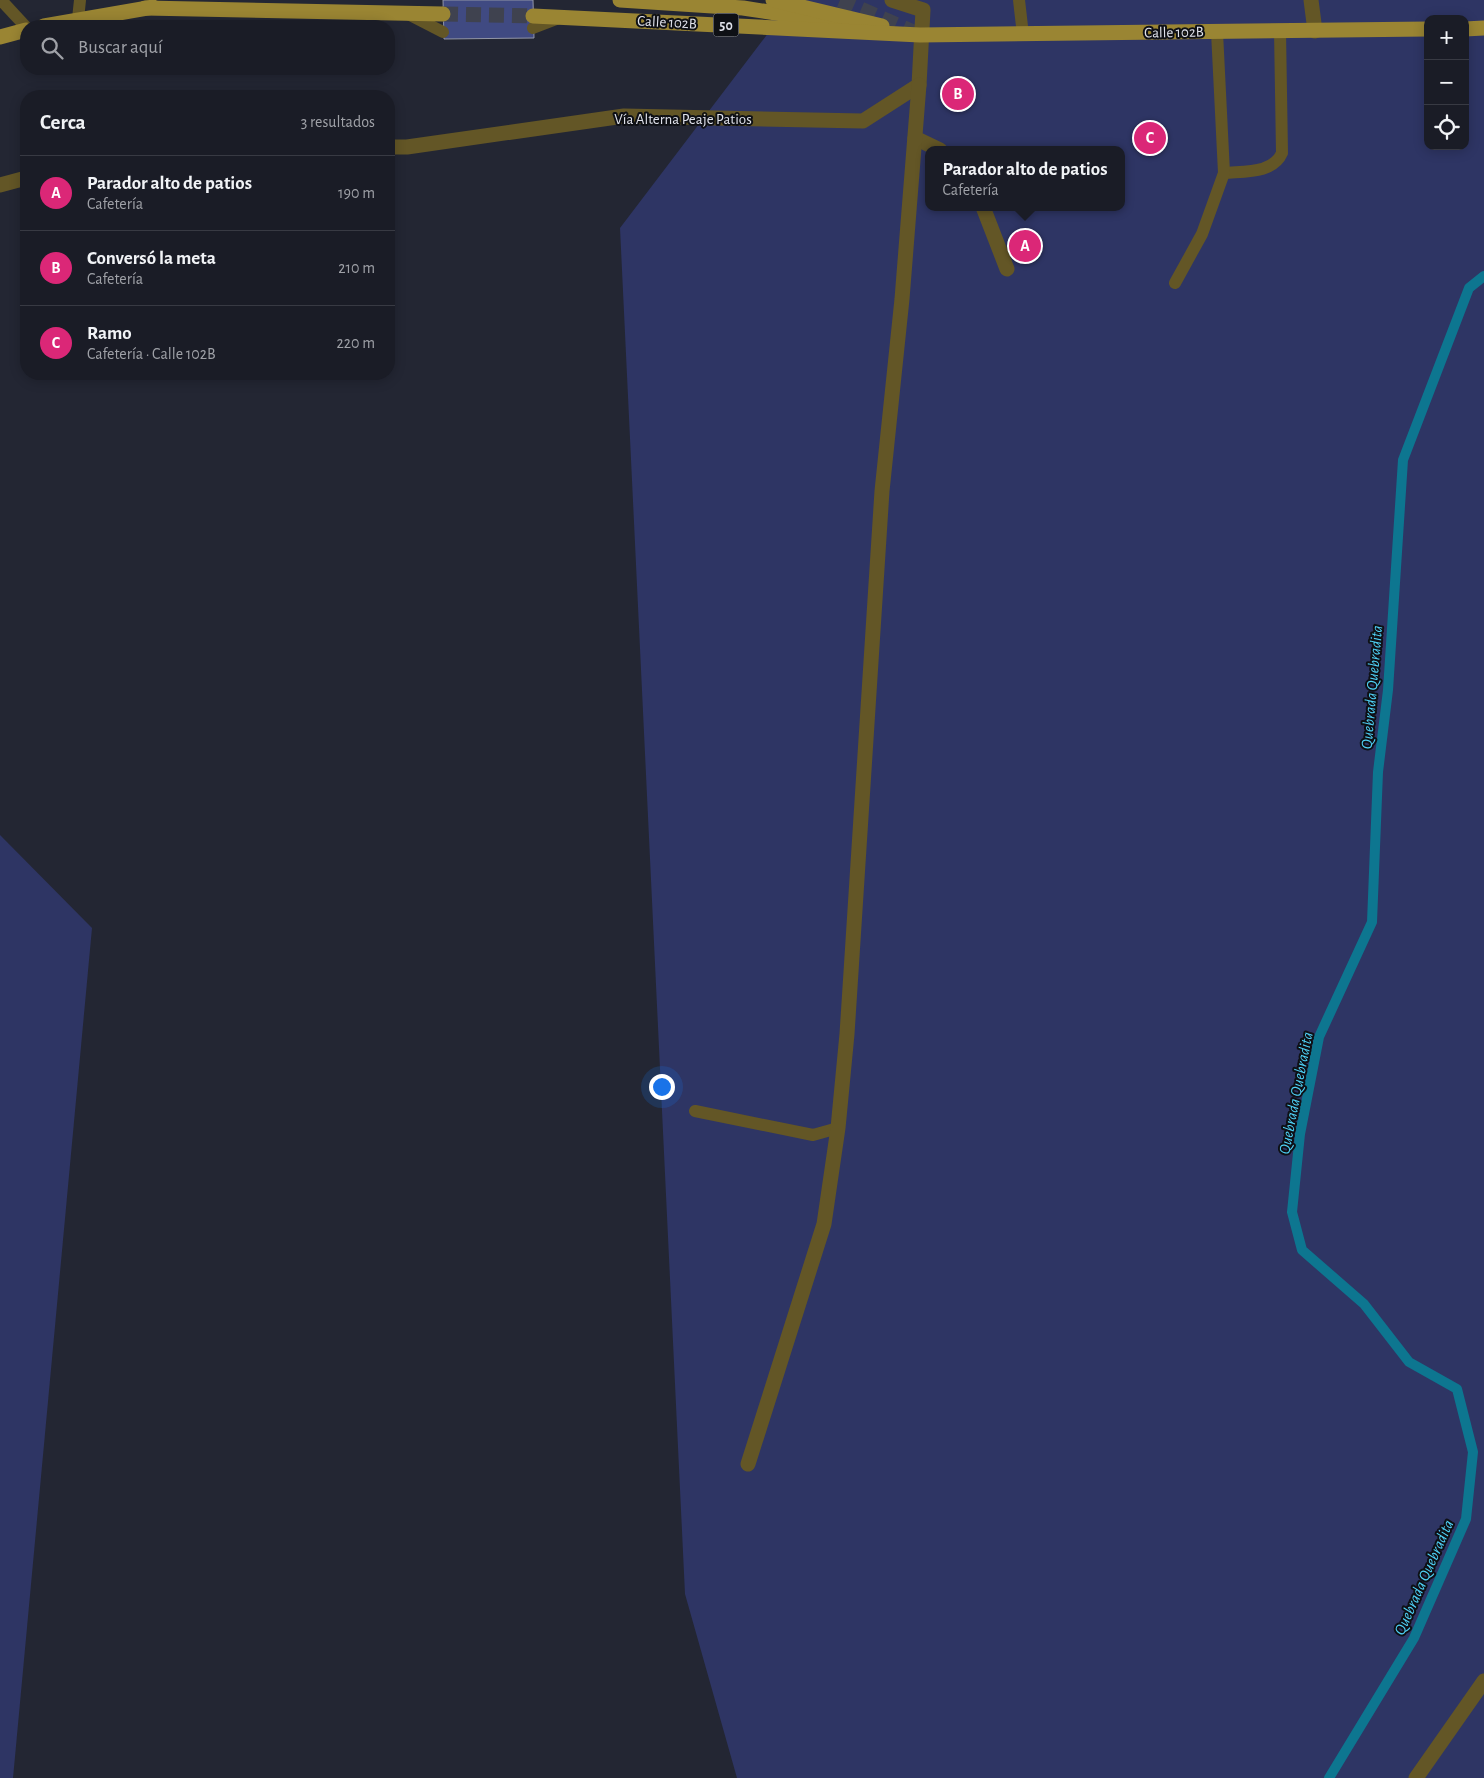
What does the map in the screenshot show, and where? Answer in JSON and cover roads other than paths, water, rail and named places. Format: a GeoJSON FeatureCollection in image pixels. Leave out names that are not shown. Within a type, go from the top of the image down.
{"type":"FeatureCollection","features":[{"type":"Feature","properties":{"kind":"main road"},"geometry":{"type":"LineString","coordinates":[[145,8],[162,0]]}},
{"type":"Feature","properties":{"kind":"main road"},"geometry":{"type":"LineString","coordinates":[[145,8],[172,0]]}},
{"type":"Feature","properties":{"kind":"main road"},"geometry":{"type":"LineString","coordinates":[[145,8],[207,0]]}},
{"type":"Feature","properties":{"kind":"main road","name":"Calle 102B"},"geometry":{"type":"LineString","coordinates":[[620,0],[743,8],[920,35]]}},
{"type":"Feature","properties":{"kind":"main road","name":"Calle 102B"},"geometry":{"type":"LineString","coordinates":[[773,0],[920,35]]}},
{"type":"Feature","properties":{"kind":"main road","name":"Calle 102B"},"geometry":{"type":"LineString","coordinates":[[815,0],[920,35]]}},
{"type":"Feature","properties":{"kind":"main road"},"geometry":{"type":"LineString","coordinates":[[73,20],[122,6],[443,14]]}},
{"type":"Feature","properties":{"kind":"main road","name":"Calle 102B"},"geometry":{"type":"LineString","coordinates":[[533,22],[560,18],[920,35],[1424,29]]}},
{"type":"Feature","properties":{"kind":"main road"},"geometry":{"type":"LineString","coordinates":[[1469,29],[1484,28]]}},
{"type":"Feature","properties":{"kind":"main road"},"geometry":{"type":"LineString","coordinates":[[0,37],[20,31]]}},
{"type":"Feature","properties":{"kind":"street"},"geometry":{"type":"LineString","coordinates":[[748,1464],[824,1224],[838,1128],[847,1034],[882,491],[902,299],[919,85],[923,5],[892,0]]}},
{"type":"Feature","properties":{"kind":"street"},"geometry":{"type":"LineString","coordinates":[[1311,0],[1315,31]]}},
{"type":"Feature","properties":{"kind":"street","name":"Vía Alterna Peaje Patios"},"geometry":{"type":"LineString","coordinates":[[395,147],[408,147],[624,116],[863,121],[919,85]]}},
{"type":"Feature","properties":{"kind":"street"},"geometry":{"type":"LineString","coordinates":[[915,138],[932,146]]}},
{"type":"Feature","properties":{"kind":"street"},"geometry":{"type":"LineString","coordinates":[[0,185],[20,180]]}},
{"type":"Feature","properties":{"kind":"street"},"geometry":{"type":"LineString","coordinates":[[985,211],[1007,269]]}},
{"type":"Feature","properties":{"kind":"street"},"geometry":{"type":"LineString","coordinates":[[1416,1778],[1481,1689]]}},
{"type":"Feature","properties":{"kind":"lane"},"geometry":{"type":"LineString","coordinates":[[1,0],[20,22]]}},
{"type":"Feature","properties":{"kind":"lane"},"geometry":{"type":"LineString","coordinates":[[78,19],[80,0]]}},
{"type":"Feature","properties":{"kind":"lane"},"geometry":{"type":"LineString","coordinates":[[1019,0],[1023,34]]}},
{"type":"Feature","properties":{"kind":"lane"},"geometry":{"type":"LineString","coordinates":[[406,13],[444,32]]}},
{"type":"Feature","properties":{"kind":"lane"},"geometry":{"type":"LineString","coordinates":[[1224,173],[1270,168],[1278,162],[1282,153],[1280,31]]}},
{"type":"Feature","properties":{"kind":"lane"},"geometry":{"type":"LineString","coordinates":[[1175,283],[1202,234],[1224,173],[1217,32]]}},
{"type":"Feature","properties":{"kind":"lane"},"geometry":{"type":"LineString","coordinates":[[695,1111],[813,1135],[838,1128]]}},
{"type":"Feature","properties":{"kind":"waterway","name":"Quebrada Quebradita"},"geometry":{"type":"LineString","coordinates":[[1329,1778],[1414,1638],[1466,1519],[1473,1452],[1457,1389],[1409,1362],[1364,1304],[1302,1250],[1292,1212],[1300,1134],[1319,1037],[1372,922],[1378,772],[1388,690],[1403,460],[1469,288],[1484,276]]}},
{"type":"Feature","properties":{"kind":"tunnel"},"geometry":{"type":"LineString","coordinates":[[840,0],[918,34]]}},
{"type":"Feature","properties":{"kind":"tunnel"},"geometry":{"type":"LineString","coordinates":[[443,14],[533,16]]}},
{"type":"Feature","properties":{"kind":"place","name":"Conversó la meta"},"geometry":{"type":"Point","coordinates":[958,94]}},
{"type":"Feature","properties":{"kind":"place","name":"Ramo"},"geometry":{"type":"Point","coordinates":[1150,138]}},
{"type":"Feature","properties":{"kind":"place","name":"Parador alto de patios"},"geometry":{"type":"Point","coordinates":[1025,246]}}]}
